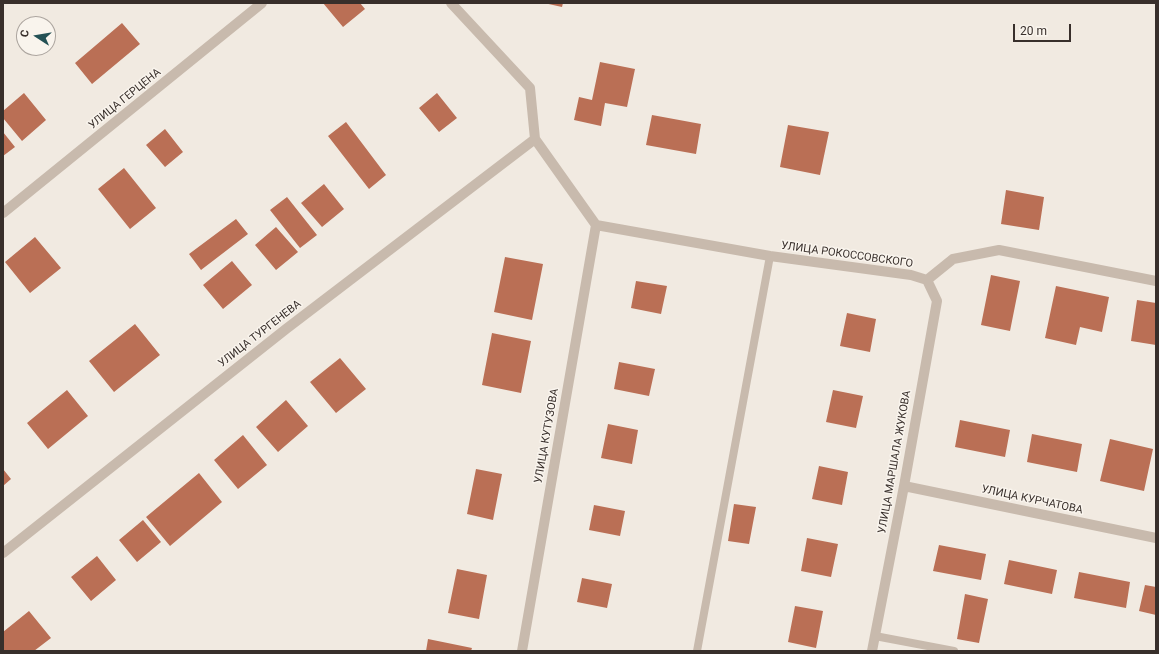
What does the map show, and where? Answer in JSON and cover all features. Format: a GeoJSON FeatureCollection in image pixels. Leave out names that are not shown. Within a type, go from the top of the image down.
{"type":"FeatureCollection","features":[{"type":"Feature","properties":{"kind":"street","name":"УЛИЦА ГЕРЦЕНА"},"geometry":{"type":"LineString","coordinates":[[3,213],[262,3]]}},
{"type":"Feature","properties":{"kind":"street"},"geometry":{"type":"LineString","coordinates":[[451,3],[530,88],[535,139],[596,226]]}},
{"type":"Feature","properties":{"kind":"street","name":"УЛИЦА ТУРГЕНЕВА"},"geometry":{"type":"LineString","coordinates":[[3,553],[286,329],[535,139]]}},
{"type":"Feature","properties":{"kind":"street","name":"УЛИЦА РОКОССОВСКОГО"},"geometry":{"type":"LineString","coordinates":[[596,226],[770,256],[911,275],[927,280]]}},
{"type":"Feature","properties":{"kind":"street","name":"УЛИЦА КУТУЗОВА"},"geometry":{"type":"LineString","coordinates":[[522,651],[596,226]]}},
{"type":"Feature","properties":{"kind":"street"},"geometry":{"type":"LineString","coordinates":[[927,280],[953,259],[999,250],[1156,281]]}},
{"type":"Feature","properties":{"kind":"street","name":"УЛИЦА МАРШАЛА ЖУКОВА"},"geometry":{"type":"LineString","coordinates":[[872,651],[904,486],[937,301],[927,280]]}},
{"type":"Feature","properties":{"kind":"street","name":"УЛИЦА КУРЧАТОВА"},"geometry":{"type":"LineString","coordinates":[[904,486],[1156,538]]}},
{"type":"Feature","properties":{"kind":"lane"},"geometry":{"type":"LineString","coordinates":[[697,651],[770,256]]}},
{"type":"Feature","properties":{"kind":"lane"},"geometry":{"type":"LineString","coordinates":[[875,636],[954,651]]}},
{"type":"Feature","properties":{"kind":"building"},"geometry":{"type":"Polygon","coordinates":[[[323,3],[360,3],[365,9],[343,27],[323,3]]]}},
{"type":"Feature","properties":{"kind":"building"},"geometry":{"type":"Polygon","coordinates":[[[544,3],[563,3],[562,7],[544,3]]]}},
{"type":"Feature","properties":{"kind":"building"},"geometry":{"type":"Polygon","coordinates":[[[122,23],[140,44],[92,84],[75,63],[122,23]]]}},
{"type":"Feature","properties":{"kind":"building"},"geometry":{"type":"Polygon","coordinates":[[[600,62],[635,69],[627,107],[605,103],[601,126],[574,120],[579,97],[592,100],[600,62]]]}},
{"type":"Feature","properties":{"kind":"building"},"geometry":{"type":"Polygon","coordinates":[[[24,93],[46,120],[22,141],[3,118],[3,111],[24,93]]]}},
{"type":"Feature","properties":{"kind":"building"},"geometry":{"type":"Polygon","coordinates":[[[437,93],[457,118],[439,132],[419,108],[437,93]]]}},
{"type":"Feature","properties":{"kind":"building"},"geometry":{"type":"Polygon","coordinates":[[[652,115],[701,124],[696,154],[646,145],[652,115]]]}},
{"type":"Feature","properties":{"kind":"building"},"geometry":{"type":"Polygon","coordinates":[[[346,122],[386,175],[369,189],[328,136],[346,122]]]}},
{"type":"Feature","properties":{"kind":"building"},"geometry":{"type":"Polygon","coordinates":[[[788,125],[829,132],[820,175],[780,167],[788,125]]]}},
{"type":"Feature","properties":{"kind":"building"},"geometry":{"type":"Polygon","coordinates":[[[165,129],[183,152],[165,167],[146,145],[165,129]]]}},
{"type":"Feature","properties":{"kind":"building"},"geometry":{"type":"Polygon","coordinates":[[[3,132],[15,147],[3,156],[3,132]]]}},
{"type":"Feature","properties":{"kind":"building"},"geometry":{"type":"Polygon","coordinates":[[[124,168],[156,208],[130,229],[98,189],[124,168]]]}},
{"type":"Feature","properties":{"kind":"building"},"geometry":{"type":"Polygon","coordinates":[[[324,184],[344,209],[322,227],[301,203],[324,184]]]}},
{"type":"Feature","properties":{"kind":"building"},"geometry":{"type":"Polygon","coordinates":[[[1006,190],[1044,197],[1039,230],[1001,224],[1006,190]]]}},
{"type":"Feature","properties":{"kind":"building"},"geometry":{"type":"Polygon","coordinates":[[[287,197],[317,235],[300,248],[270,210],[287,197]]]}},
{"type":"Feature","properties":{"kind":"building"},"geometry":{"type":"Polygon","coordinates":[[[236,219],[248,234],[201,270],[189,254],[236,219]]]}},
{"type":"Feature","properties":{"kind":"building"},"geometry":{"type":"Polygon","coordinates":[[[276,227],[298,252],[276,270],[255,245],[276,227]]]}},
{"type":"Feature","properties":{"kind":"building"},"geometry":{"type":"Polygon","coordinates":[[[35,237],[61,268],[30,293],[5,262],[35,237]]]}},
{"type":"Feature","properties":{"kind":"building"},"geometry":{"type":"Polygon","coordinates":[[[505,257],[543,264],[532,320],[494,312],[505,257]]]}},
{"type":"Feature","properties":{"kind":"building"},"geometry":{"type":"Polygon","coordinates":[[[232,261],[252,285],[223,309],[203,285],[232,261]]]}},
{"type":"Feature","properties":{"kind":"building"},"geometry":{"type":"Polygon","coordinates":[[[991,275],[1020,281],[1010,331],[981,325],[991,275]]]}},
{"type":"Feature","properties":{"kind":"building"},"geometry":{"type":"Polygon","coordinates":[[[636,281],[667,286],[661,314],[631,308],[636,281]]]}},
{"type":"Feature","properties":{"kind":"building"},"geometry":{"type":"Polygon","coordinates":[[[1056,286],[1109,297],[1102,332],[1080,327],[1076,345],[1045,338],[1056,286]]]}},
{"type":"Feature","properties":{"kind":"building"},"geometry":{"type":"Polygon","coordinates":[[[1137,300],[1156,303],[1156,345],[1131,341],[1137,300]]]}},
{"type":"Feature","properties":{"kind":"building"},"geometry":{"type":"Polygon","coordinates":[[[847,313],[876,319],[870,352],[840,346],[847,313]]]}},
{"type":"Feature","properties":{"kind":"building"},"geometry":{"type":"Polygon","coordinates":[[[135,324],[160,355],[114,392],[89,361],[135,324]]]}},
{"type":"Feature","properties":{"kind":"building"},"geometry":{"type":"Polygon","coordinates":[[[492,333],[531,341],[521,393],[482,385],[492,333]]]}},
{"type":"Feature","properties":{"kind":"building"},"geometry":{"type":"Polygon","coordinates":[[[340,358],[366,389],[336,413],[310,382],[340,358]]]}},
{"type":"Feature","properties":{"kind":"building"},"geometry":{"type":"Polygon","coordinates":[[[619,362],[655,369],[649,396],[614,389],[619,362]]]}},
{"type":"Feature","properties":{"kind":"building"},"geometry":{"type":"Polygon","coordinates":[[[67,390],[88,416],[48,449],[27,423],[67,390]]]}},
{"type":"Feature","properties":{"kind":"building"},"geometry":{"type":"Polygon","coordinates":[[[833,390],[863,396],[856,428],[826,422],[833,390]]]}},
{"type":"Feature","properties":{"kind":"building"},"geometry":{"type":"Polygon","coordinates":[[[286,400],[308,426],[278,452],[256,427],[286,400]]]}},
{"type":"Feature","properties":{"kind":"building"},"geometry":{"type":"Polygon","coordinates":[[[960,420],[1010,430],[1005,457],[955,447],[960,420]]]}},
{"type":"Feature","properties":{"kind":"building"},"geometry":{"type":"Polygon","coordinates":[[[608,424],[638,430],[632,464],[601,458],[608,424]]]}},
{"type":"Feature","properties":{"kind":"building"},"geometry":{"type":"Polygon","coordinates":[[[1032,434],[1082,444],[1077,472],[1027,462],[1032,434]]]}},
{"type":"Feature","properties":{"kind":"building"},"geometry":{"type":"Polygon","coordinates":[[[243,435],[267,465],[238,489],[214,460],[243,435]]]}},
{"type":"Feature","properties":{"kind":"building"},"geometry":{"type":"Polygon","coordinates":[[[1110,439],[1153,449],[1144,491],[1100,481],[1110,439]]]}},
{"type":"Feature","properties":{"kind":"building"},"geometry":{"type":"Polygon","coordinates":[[[819,466],[848,472],[842,505],[812,499],[819,466]]]}},
{"type":"Feature","properties":{"kind":"building"},"geometry":{"type":"Polygon","coordinates":[[[3,469],[11,479],[3,486],[3,469]]]}},
{"type":"Feature","properties":{"kind":"building"},"geometry":{"type":"Polygon","coordinates":[[[476,469],[502,474],[493,520],[467,514],[476,469]]]}},
{"type":"Feature","properties":{"kind":"building"},"geometry":{"type":"Polygon","coordinates":[[[199,473],[222,502],[170,546],[146,517],[199,473]]]}},
{"type":"Feature","properties":{"kind":"building"},"geometry":{"type":"Polygon","coordinates":[[[734,504],[756,507],[749,544],[728,541],[734,504]]]}},
{"type":"Feature","properties":{"kind":"building"},"geometry":{"type":"Polygon","coordinates":[[[594,505],[625,511],[620,536],[589,530],[594,505]]]}},
{"type":"Feature","properties":{"kind":"building"},"geometry":{"type":"Polygon","coordinates":[[[143,520],[161,542],[137,562],[119,540],[143,520]]]}},
{"type":"Feature","properties":{"kind":"building"},"geometry":{"type":"Polygon","coordinates":[[[807,538],[838,544],[831,577],[801,571],[807,538]]]}},
{"type":"Feature","properties":{"kind":"building"},"geometry":{"type":"Polygon","coordinates":[[[939,545],[986,554],[981,580],[933,571],[939,545]]]}},
{"type":"Feature","properties":{"kind":"building"},"geometry":{"type":"Polygon","coordinates":[[[97,556],[116,580],[91,601],[71,577],[97,556]]]}},
{"type":"Feature","properties":{"kind":"building"},"geometry":{"type":"Polygon","coordinates":[[[1009,560],[1057,570],[1052,594],[1004,584],[1009,560]]]}},
{"type":"Feature","properties":{"kind":"building"},"geometry":{"type":"Polygon","coordinates":[[[457,569],[487,575],[479,619],[448,613],[457,569]]]}},
{"type":"Feature","properties":{"kind":"building"},"geometry":{"type":"Polygon","coordinates":[[[1079,572],[1130,582],[1126,608],[1074,598],[1079,572]]]}},
{"type":"Feature","properties":{"kind":"building"},"geometry":{"type":"Polygon","coordinates":[[[582,578],[612,584],[607,608],[577,602],[582,578]]]}},
{"type":"Feature","properties":{"kind":"building"},"geometry":{"type":"Polygon","coordinates":[[[1145,585],[1156,587],[1156,615],[1139,611],[1145,585]]]}},
{"type":"Feature","properties":{"kind":"building"},"geometry":{"type":"Polygon","coordinates":[[[965,594],[988,599],[979,643],[957,639],[965,594]]]}},
{"type":"Feature","properties":{"kind":"building"},"geometry":{"type":"Polygon","coordinates":[[[795,606],[823,611],[816,648],[788,642],[795,606]]]}},
{"type":"Feature","properties":{"kind":"building"},"geometry":{"type":"Polygon","coordinates":[[[29,611],[51,638],[34,651],[3,651],[3,632],[29,611]]]}},
{"type":"Feature","properties":{"kind":"building"},"geometry":{"type":"Polygon","coordinates":[[[428,639],[472,648],[471,651],[426,651],[428,639]]]}}]}
